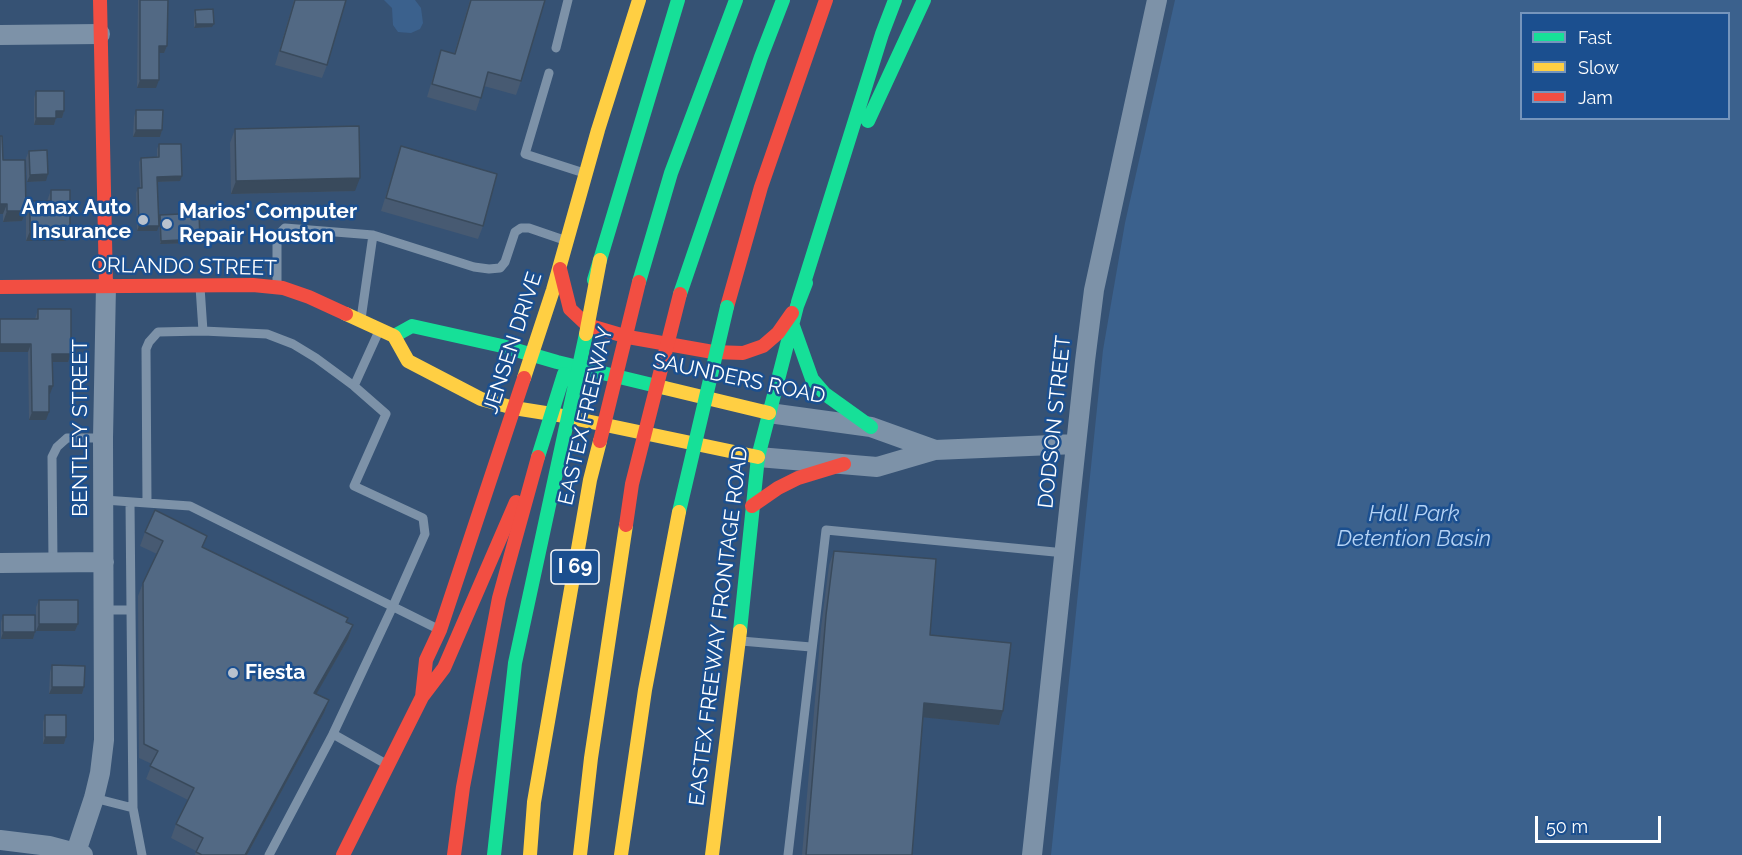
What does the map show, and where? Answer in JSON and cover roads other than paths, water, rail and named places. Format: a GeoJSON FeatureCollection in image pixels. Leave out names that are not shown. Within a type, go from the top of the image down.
{"type":"FeatureCollection","features":[{"type":"Feature","properties":{"kind":"main road","name":"BENTLEY STREET"},"geometry":{"type":"LineString","coordinates":[[100,0],[106,286]]}},
{"type":"Feature","properties":{"kind":"main road","name":"JENSEN DRIVE"},"geometry":{"type":"LineString","coordinates":[[422,697],[426,660],[440,630],[532,355],[639,0]]}},
{"type":"Feature","properties":{"kind":"main road"},"geometry":{"type":"LineString","coordinates":[[454,855],[463,787],[499,598],[536,464],[678,0]]}},
{"type":"Feature","properties":{"kind":"main road","name":"EASTEX FREEWAY"},"geometry":{"type":"LineString","coordinates":[[530,855],[534,801],[590,480],[639,282],[671,173],[736,0]]}},
{"type":"Feature","properties":{"kind":"main road","name":"I 69"},"geometry":{"type":"LineString","coordinates":[[580,855],[591,758],[632,484],[680,294],[757,68],[783,0]]}},
{"type":"Feature","properties":{"kind":"main road"},"geometry":{"type":"LineString","coordinates":[[621,855],[649,667],[682,497],[727,307],[761,187],[826,0]]}},
{"type":"Feature","properties":{"kind":"main road"},"geometry":{"type":"LineString","coordinates":[[560,268],[570,309],[587,325],[628,337],[713,352],[743,353],[762,346],[778,333],[797,304],[882,34],[895,0]]}},
{"type":"Feature","properties":{"kind":"main road","name":"EASTEX FREEWAY FRONTAGE ROAD"},"geometry":{"type":"LineString","coordinates":[[712,855],[739,641],[758,457],[797,304],[871,113],[924,0]]}},
{"type":"Feature","properties":{"kind":"main road"},"geometry":{"type":"LineString","coordinates":[[494,855],[515,663],[578,376],[600,260]]}},
{"type":"Feature","properties":{"kind":"main road","name":"ORLANDO STREET"},"geometry":{"type":"LineString","coordinates":[[0,287],[253,285],[277,288],[309,297],[394,336]]}},
{"type":"Feature","properties":{"kind":"main road"},"geometry":{"type":"LineString","coordinates":[[792,323],[812,379],[825,394],[871,427]]}},
{"type":"Feature","properties":{"kind":"main road"},"geometry":{"type":"LineString","coordinates":[[514,408],[481,399],[408,361],[394,336],[412,326],[532,355]]}},
{"type":"Feature","properties":{"kind":"main road","name":"SAUNDERS ROAD"},"geometry":{"type":"LineString","coordinates":[[532,355],[769,413]]}},
{"type":"Feature","properties":{"kind":"main road","name":"SAUNDERS ROAD"},"geometry":{"type":"LineString","coordinates":[[514,408],[558,415],[758,457]]}},
{"type":"Feature","properties":{"kind":"main road","name":"JENSEN DRIVE"},"geometry":{"type":"LineString","coordinates":[[343,855],[422,697],[444,668],[490,565],[533,459],[558,415]]}},
{"type":"Feature","properties":{"kind":"main road"},"geometry":{"type":"LineString","coordinates":[[752,506],[778,488],[798,478],[844,464]]}},
{"type":"Feature","properties":{"kind":"street","name":"DODSON STREET"},"geometry":{"type":"LineString","coordinates":[[1032,855],[1094,290],[1157,0]]}},
{"type":"Feature","properties":{"kind":"street"},"geometry":{"type":"LineString","coordinates":[[0,35],[100,34]]}},
{"type":"Feature","properties":{"kind":"street","name":"BENTLEY STREET"},"geometry":{"type":"LineString","coordinates":[[79,854],[100,773],[104,740],[103,438],[106,286]]}},
{"type":"Feature","properties":{"kind":"street","name":"SAUNDERS ROAD"},"geometry":{"type":"LineString","coordinates":[[769,413],[871,427],[935,450]]}},
{"type":"Feature","properties":{"kind":"street","name":"SAUNDERS ROAD"},"geometry":{"type":"LineString","coordinates":[[758,457],[877,467],[935,450],[1077,444]]}},
{"type":"Feature","properties":{"kind":"street"},"geometry":{"type":"LineString","coordinates":[[0,563],[104,562]]}},
{"type":"Feature","properties":{"kind":"street"},"geometry":{"type":"LineString","coordinates":[[0,840],[40,844],[79,854]]}},
{"type":"Feature","properties":{"kind":"lane"},"geometry":{"type":"LineString","coordinates":[[556,48],[568,0]]}},
{"type":"Feature","properties":{"kind":"lane"},"geometry":{"type":"LineString","coordinates":[[549,73],[525,154],[586,174]]}},
{"type":"Feature","properties":{"kind":"lane"},"geometry":{"type":"LineString","coordinates":[[277,288],[277,236],[285,228],[373,235],[474,267],[489,269],[500,268],[505,262],[515,232],[521,228],[529,228],[567,241]]}},
{"type":"Feature","properties":{"kind":"lane"},"geometry":{"type":"LineString","coordinates":[[361,321],[373,235]]}},
{"type":"Feature","properties":{"kind":"lane"},"geometry":{"type":"LineString","coordinates":[[200,286],[203,331]]}},
{"type":"Feature","properties":{"kind":"lane"},"geometry":{"type":"LineString","coordinates":[[354,386],[380,330]]}},
{"type":"Feature","properties":{"kind":"lane"},"geometry":{"type":"LineString","coordinates":[[147,503],[146,349],[149,342],[158,332],[203,331],[267,334],[293,344],[354,386],[386,414],[354,486],[423,518],[424,534],[393,606],[333,734],[269,855]]}},
{"type":"Feature","properties":{"kind":"lane"},"geometry":{"type":"LineString","coordinates":[[53,562],[52,457],[57,447],[67,438],[103,438]]}},
{"type":"Feature","properties":{"kind":"lane"},"geometry":{"type":"LineString","coordinates":[[104,500],[190,506],[440,630]]}},
{"type":"Feature","properties":{"kind":"lane"},"geometry":{"type":"LineString","coordinates":[[130,502],[133,808],[142,855]]}},
{"type":"Feature","properties":{"kind":"lane"},"geometry":{"type":"LineString","coordinates":[[788,855],[826,530],[1065,553]]}},
{"type":"Feature","properties":{"kind":"lane"},"geometry":{"type":"LineString","coordinates":[[104,610],[131,610]]}},
{"type":"Feature","properties":{"kind":"lane"},"geometry":{"type":"LineString","coordinates":[[739,641],[811,647]]}},
{"type":"Feature","properties":{"kind":"lane"},"geometry":{"type":"LineString","coordinates":[[333,734],[388,766]]}},
{"type":"Feature","properties":{"kind":"lane"},"geometry":{"type":"LineString","coordinates":[[94,798],[133,808]]}},
{"type":"Feature","properties":{"kind":"water"},"geometry":{"type":"Polygon","coordinates":[[[384,0],[415,0],[421,8],[423,23],[420,29],[411,33],[398,32],[393,25],[392,8],[384,0]]]}},
{"type":"Feature","properties":{"kind":"water","name":"Hall Park Detention Basin"},"geometry":{"type":"Polygon","coordinates":[[[1175,0],[1742,0],[1742,855],[1051,855],[1103,350],[1125,223],[1175,0]]]}},
{"type":"Feature","properties":{"kind":"place","name":"Amax Auto Insurance"},"geometry":{"type":"Point","coordinates":[143,220]}},
{"type":"Feature","properties":{"kind":"place","name":"Marios' Computer Repair Houston"},"geometry":{"type":"Point","coordinates":[167,224]}},
{"type":"Feature","properties":{"kind":"place","name":"Fiesta"},"geometry":{"type":"Point","coordinates":[233,673]}}]}
